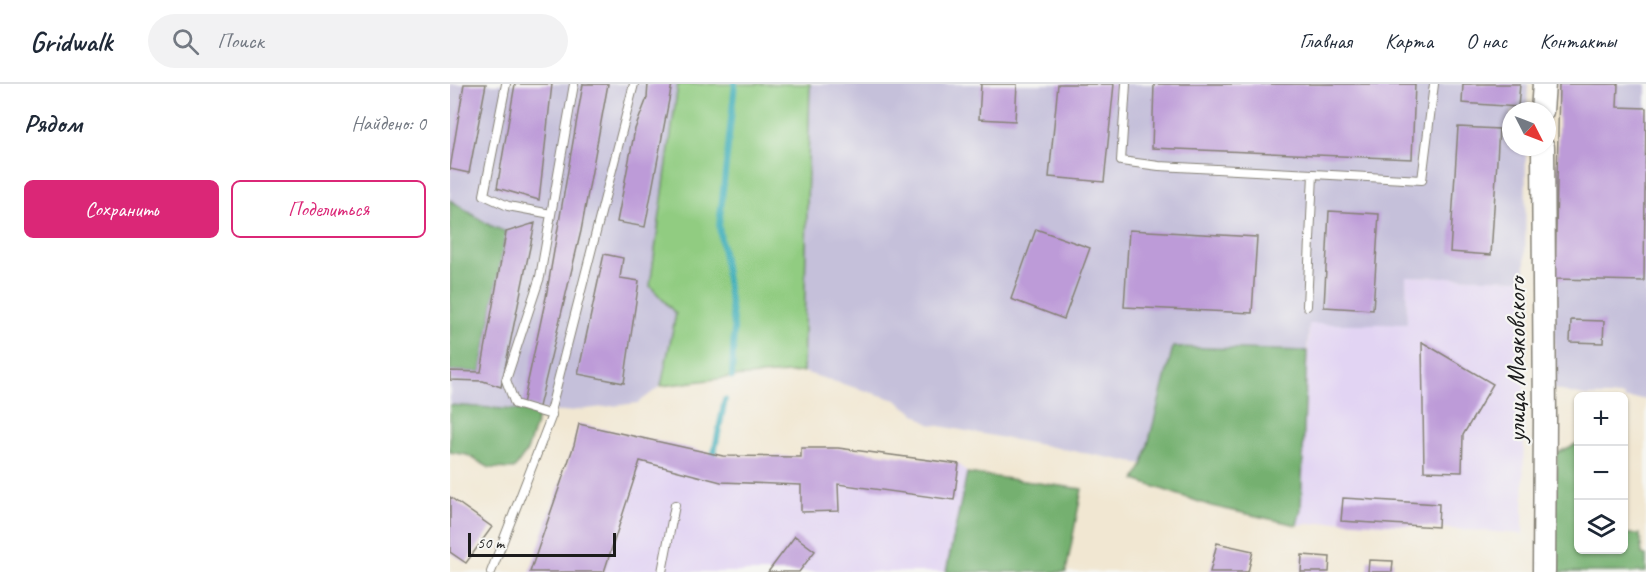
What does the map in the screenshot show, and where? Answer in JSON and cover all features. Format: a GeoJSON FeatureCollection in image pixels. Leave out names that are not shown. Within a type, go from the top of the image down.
{"type":"FeatureCollection","features":[{"type":"Feature","properties":{"kind":"street"},"geometry":{"type":"LineString","coordinates":[[1543,102],[1544,84]]}},
{"type":"Feature","properties":{"kind":"street","name":"улица Маяковского"},"geometry":{"type":"LineString","coordinates":[[1543,156],[1544,572]]}},
{"type":"Feature","properties":{"kind":"lane"},"geometry":{"type":"LineString","coordinates":[[506,84],[484,195],[508,206],[551,214]]}},
{"type":"Feature","properties":{"kind":"lane"},"geometry":{"type":"LineString","coordinates":[[552,415],[515,404],[506,380],[540,277],[574,84]]}},
{"type":"Feature","properties":{"kind":"lane"},"geometry":{"type":"LineString","coordinates":[[491,572],[552,415],[551,408],[634,84]]}},
{"type":"Feature","properties":{"kind":"lane"},"geometry":{"type":"LineString","coordinates":[[1126,84],[1121,160],[1159,166],[1422,180],[1434,84]]}},
{"type":"Feature","properties":{"kind":"lane"},"geometry":{"type":"LineString","coordinates":[[1306,306],[1313,174]]}},
{"type":"Feature","properties":{"kind":"lane"},"geometry":{"type":"LineString","coordinates":[[662,572],[675,505]]}},
{"type":"Feature","properties":{"kind":"shaded area"},"geometry":{"type":"Polygon","coordinates":[[[450,84],[678,84],[650,286],[676,314],[661,386],[638,403],[561,412],[450,405],[450,371],[489,225],[450,200],[450,84]]]}},
{"type":"Feature","properties":{"kind":"shaded area"},"geometry":{"type":"Polygon","coordinates":[[[810,84],[1528,84],[1527,102],[1502,102],[1502,156],[1526,156],[1525,279],[1406,276],[1407,324],[1309,324],[1307,351],[1173,347],[1143,464],[929,424],[896,400],[803,372],[810,84]]]}},
{"type":"Feature","properties":{"kind":"shaded area"},"geometry":{"type":"Polygon","coordinates":[[[1559,84],[1646,84],[1646,399],[1628,399],[1628,392],[1574,394],[1553,389],[1559,84]]]}},
{"type":"Feature","properties":{"kind":"shaded area"},"geometry":{"type":"Polygon","coordinates":[[[1406,276],[1525,279],[1523,534],[1341,521],[1297,525],[1301,509],[1309,324],[1407,324],[1406,276]]]}},
{"type":"Feature","properties":{"kind":"shaded area"},"geometry":{"type":"Polygon","coordinates":[[[579,424],[723,456],[800,457],[801,448],[838,448],[959,464],[967,473],[946,572],[530,572],[574,445],[579,424]]]}},
{"type":"Feature","properties":{"kind":"green space"},"geometry":{"type":"Polygon","coordinates":[[[678,84],[810,84],[803,372],[732,377],[661,386],[676,314],[650,286],[678,84]]]}},
{"type":"Feature","properties":{"kind":"green space"},"geometry":{"type":"Polygon","coordinates":[[[450,200],[489,225],[506,232],[481,372],[450,371],[450,200]]]}},
{"type":"Feature","properties":{"kind":"green space"},"geometry":{"type":"Polygon","coordinates":[[[1173,347],[1307,351],[1301,509],[1297,525],[1211,506],[1135,480],[1143,464],[1173,347]]]}},
{"type":"Feature","properties":{"kind":"green space"},"geometry":{"type":"Polygon","coordinates":[[[450,405],[531,411],[538,417],[527,451],[514,469],[490,468],[467,455],[450,452],[450,405]]]}},
{"type":"Feature","properties":{"kind":"green space"},"geometry":{"type":"Polygon","coordinates":[[[1574,445],[1574,554],[1628,554],[1628,534],[1640,534],[1642,554],[1646,555],[1646,572],[1554,572],[1557,453],[1574,445]]]}},
{"type":"Feature","properties":{"kind":"green space"},"geometry":{"type":"Polygon","coordinates":[[[967,473],[1082,489],[1066,572],[946,572],[967,473]]]}},
{"type":"Feature","properties":{"kind":"building"},"geometry":{"type":"Polygon","coordinates":[[[464,84],[486,84],[469,173],[450,169],[464,84]]]}},
{"type":"Feature","properties":{"kind":"building"},"geometry":{"type":"Polygon","coordinates":[[[515,84],[552,84],[539,200],[497,188],[515,84]]]}},
{"type":"Feature","properties":{"kind":"building"},"geometry":{"type":"Polygon","coordinates":[[[583,84],[608,84],[581,231],[539,407],[523,404],[546,297],[583,84]]]}},
{"type":"Feature","properties":{"kind":"building"},"geometry":{"type":"Polygon","coordinates":[[[648,84],[672,84],[645,227],[617,222],[635,129],[647,98],[648,84]]]}},
{"type":"Feature","properties":{"kind":"building"},"geometry":{"type":"Polygon","coordinates":[[[981,84],[1017,84],[1015,121],[979,119],[981,84]]]}},
{"type":"Feature","properties":{"kind":"building"},"geometry":{"type":"Polygon","coordinates":[[[1058,84],[1114,84],[1104,182],[1049,177],[1058,84]]]}},
{"type":"Feature","properties":{"kind":"building"},"geometry":{"type":"Polygon","coordinates":[[[1154,84],[1415,84],[1412,159],[1152,148],[1154,84]]]}},
{"type":"Feature","properties":{"kind":"building"},"geometry":{"type":"Polygon","coordinates":[[[1463,84],[1520,84],[1518,102],[1502,102],[1502,106],[1462,103],[1463,84]]]}},
{"type":"Feature","properties":{"kind":"building"},"geometry":{"type":"Polygon","coordinates":[[[1559,84],[1618,84],[1617,107],[1646,108],[1644,281],[1555,279],[1559,84]]]}},
{"type":"Feature","properties":{"kind":"building"},"geometry":{"type":"Polygon","coordinates":[[[1458,127],[1499,129],[1491,255],[1450,252],[1458,127]]]}},
{"type":"Feature","properties":{"kind":"building"},"geometry":{"type":"Polygon","coordinates":[[[1329,211],[1379,214],[1373,310],[1324,307],[1329,211]]]}},
{"type":"Feature","properties":{"kind":"building"},"geometry":{"type":"Polygon","coordinates":[[[535,223],[501,387],[483,381],[450,380],[450,371],[481,372],[506,232],[535,223]]]}},
{"type":"Feature","properties":{"kind":"building"},"geometry":{"type":"Polygon","coordinates":[[[1036,229],[1090,248],[1064,319],[1011,299],[1036,229]]]}},
{"type":"Feature","properties":{"kind":"building"},"geometry":{"type":"Polygon","coordinates":[[[1129,230],[1257,237],[1252,313],[1124,307],[1129,230]]]}},
{"type":"Feature","properties":{"kind":"building"},"geometry":{"type":"Polygon","coordinates":[[[604,254],[623,258],[620,278],[639,281],[624,383],[578,374],[604,254]]]}},
{"type":"Feature","properties":{"kind":"building"},"geometry":{"type":"Polygon","coordinates":[[[1571,320],[1604,321],[1603,343],[1570,342],[1571,320]]]}},
{"type":"Feature","properties":{"kind":"building"},"geometry":{"type":"Polygon","coordinates":[[[1422,342],[1493,384],[1463,435],[1462,472],[1424,471],[1422,342]]]}},
{"type":"Feature","properties":{"kind":"building"},"geometry":{"type":"Polygon","coordinates":[[[579,424],[723,456],[801,457],[801,448],[838,448],[959,464],[954,500],[838,484],[839,511],[801,512],[801,485],[721,482],[640,461],[604,572],[530,572],[574,445],[579,424]]]}},
{"type":"Feature","properties":{"kind":"building"},"geometry":{"type":"Polygon","coordinates":[[[450,497],[492,527],[466,563],[450,552],[450,497]]]}},
{"type":"Feature","properties":{"kind":"building"},"geometry":{"type":"Polygon","coordinates":[[[1343,498],[1439,504],[1438,527],[1341,521],[1343,498]]]}},
{"type":"Feature","properties":{"kind":"building"},"geometry":{"type":"Polygon","coordinates":[[[795,536],[815,551],[799,572],[768,572],[795,536]]]}},
{"type":"Feature","properties":{"kind":"building"},"geometry":{"type":"Polygon","coordinates":[[[1217,543],[1253,551],[1248,572],[1210,572],[1217,543]]]}},
{"type":"Feature","properties":{"kind":"building"},"geometry":{"type":"Polygon","coordinates":[[[1302,555],[1330,557],[1329,572],[1301,572],[1302,555]]]}},
{"type":"Feature","properties":{"kind":"building"},"geometry":{"type":"Polygon","coordinates":[[[1369,560],[1393,561],[1392,572],[1368,572],[1369,560]]]}},
{"type":"Feature","properties":{"kind":"waterway"},"geometry":{"type":"LineString","coordinates":[[732,377],[734,328],[719,226],[735,84]]}},
{"type":"Feature","properties":{"kind":"waterway"},"geometry":{"type":"LineString","coordinates":[[714,453],[725,400]]}}]}
